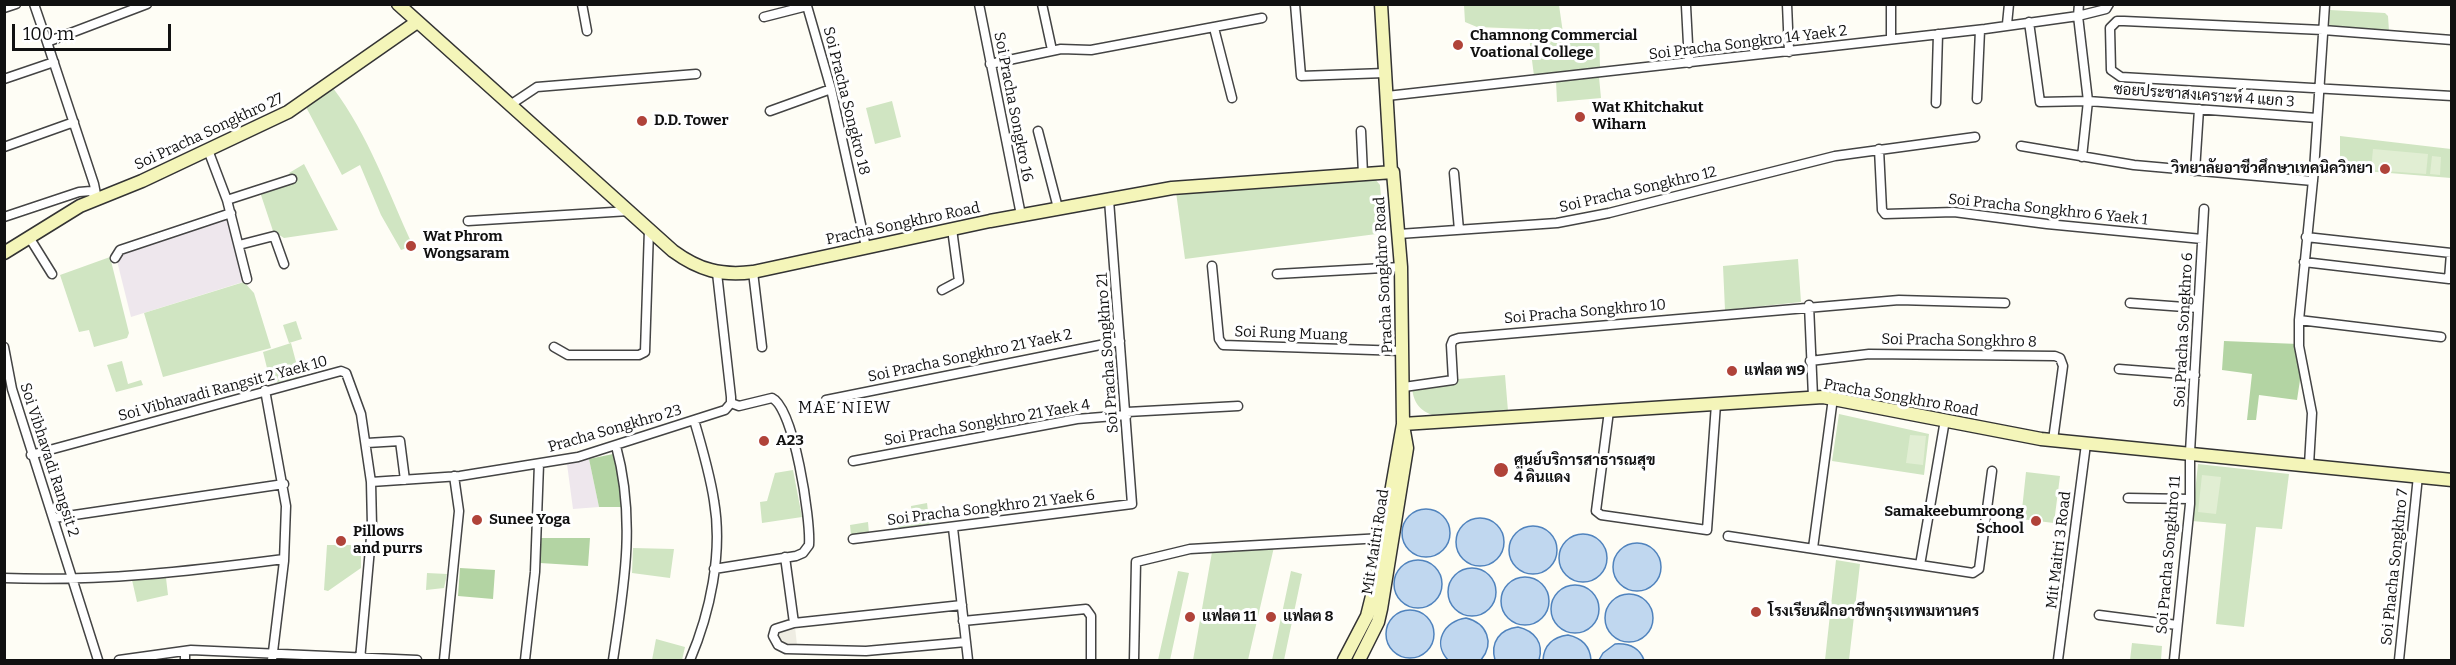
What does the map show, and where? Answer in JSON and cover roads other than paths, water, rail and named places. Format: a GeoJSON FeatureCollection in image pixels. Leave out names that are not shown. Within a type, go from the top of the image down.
{"type":"FeatureCollection","features":[{"type":"Feature","properties":{"kind":"street"},"geometry":{"type":"LineString","coordinates":[[4,8],[16,4]]}},
{"type":"Feature","properties":{"kind":"street"},"geometry":{"type":"LineString","coordinates":[[34,4],[74,122],[96,199]]}},
{"type":"Feature","properties":{"kind":"street"},"geometry":{"type":"LineString","coordinates":[[47,42],[147,4]]}},
{"type":"Feature","properties":{"kind":"street"},"geometry":{"type":"LineString","coordinates":[[582,4],[588,31]]}},
{"type":"Feature","properties":{"kind":"street","name":"Soi Pracha Songkro 16"},"geometry":{"type":"LineString","coordinates":[[979,4],[1021,214]]}},
{"type":"Feature","properties":{"kind":"street"},"geometry":{"type":"LineString","coordinates":[[1042,4],[1052,50]]}},
{"type":"Feature","properties":{"kind":"street"},"geometry":{"type":"LineString","coordinates":[[1295,4],[1301,76],[1385,73]]}},
{"type":"Feature","properties":{"kind":"street"},"geometry":{"type":"LineString","coordinates":[[1381,4],[1391,172]]}},
{"type":"Feature","properties":{"kind":"street"},"geometry":{"type":"LineString","coordinates":[[1787,4],[1789,52]]}},
{"type":"Feature","properties":{"kind":"street"},"geometry":{"type":"LineString","coordinates":[[1891,4],[1891,39]]}},
{"type":"Feature","properties":{"kind":"street"},"geometry":{"type":"LineString","coordinates":[[2007,24],[2009,4]]}},
{"type":"Feature","properties":{"kind":"street"},"geometry":{"type":"LineString","coordinates":[[2079,4],[2078,16],[2088,101],[2082,157]]}},
{"type":"Feature","properties":{"kind":"street","name":"Soi Pracha Songkro 14 Yaek 2"},"geometry":{"type":"LineString","coordinates":[[1386,96],[1980,30],[2007,24],[2078,16],[2106,9],[2109,4]]}},
{"type":"Feature","properties":{"kind":"street"},"geometry":{"type":"LineString","coordinates":[[2309,465],[2312,413],[2299,346],[2299,320],[2313,181],[2325,4]]}},
{"type":"Feature","properties":{"kind":"street","name":"Pracha Songkhro Road"},"geometry":{"type":"LineString","coordinates":[[401,5],[417,22],[685,260],[717,273],[753,272],[1021,214],[1192,184],[1391,172],[1401,267],[1403,424],[1813,397],[1833,398],[2053,440],[2451,480]]}},
{"type":"Feature","properties":{"kind":"street","name":"Soi Pracha Songkro 18"},"geometry":{"type":"LineString","coordinates":[[764,17],[807,5],[831,90],[866,248]]}},
{"type":"Feature","properties":{"kind":"street"},"geometry":{"type":"LineString","coordinates":[[1686,6],[1689,63]]}},
{"type":"Feature","properties":{"kind":"street"},"geometry":{"type":"LineString","coordinates":[[990,64],[1052,50],[1091,50],[1262,18]]}},
{"type":"Feature","properties":{"kind":"street"},"geometry":{"type":"LineString","coordinates":[[2451,40],[2323,30],[2117,21],[2110,28],[2111,70],[2121,78],[2451,96]]}},
{"type":"Feature","properties":{"kind":"street","name":"Soi Pracha Songkhro 27"},"geometry":{"type":"LineString","coordinates":[[4,254],[80,206],[208,150],[295,108],[417,22]]}},
{"type":"Feature","properties":{"kind":"street","name":"ซอยประชาสงเคราะห์ 4 แยก 3"},"geometry":{"type":"LineString","coordinates":[[2029,22],[2040,102],[2088,101],[2317,118]]}},
{"type":"Feature","properties":{"kind":"street"},"geometry":{"type":"LineString","coordinates":[[1214,28],[1232,98]]}},
{"type":"Feature","properties":{"kind":"street"},"geometry":{"type":"LineString","coordinates":[[1977,99],[1980,30]]}},
{"type":"Feature","properties":{"kind":"street"},"geometry":{"type":"LineString","coordinates":[[1936,103],[1938,34]]}},
{"type":"Feature","properties":{"kind":"street"},"geometry":{"type":"LineString","coordinates":[[4,79],[54,62]]}},
{"type":"Feature","properties":{"kind":"street"},"geometry":{"type":"LineString","coordinates":[[510,105],[537,87],[696,74]]}},
{"type":"Feature","properties":{"kind":"street"},"geometry":{"type":"LineString","coordinates":[[770,111],[831,90]]}},
{"type":"Feature","properties":{"kind":"street"},"geometry":{"type":"LineString","coordinates":[[2195,171],[2199,109]]}},
{"type":"Feature","properties":{"kind":"street"},"geometry":{"type":"LineString","coordinates":[[4,147],[74,122]]}},
{"type":"Feature","properties":{"kind":"street"},"geometry":{"type":"LineString","coordinates":[[1038,131],[1058,208]]}},
{"type":"Feature","properties":{"kind":"street"},"geometry":{"type":"LineString","coordinates":[[1361,131],[1363,174]]}},
{"type":"Feature","properties":{"kind":"street","name":"Soi Pracha Songkhro 12"},"geometry":{"type":"LineString","coordinates":[[1399,234],[1557,223],[1609,213],[1835,156],[1975,137]]}},
{"type":"Feature","properties":{"kind":"street"},"geometry":{"type":"LineString","coordinates":[[2021,146],[2082,157],[2195,171],[2313,181]]}},
{"type":"Feature","properties":{"kind":"street","name":"Soi Pracha Songkhro 6 Yaek 1"},"geometry":{"type":"LineString","coordinates":[[1880,149],[1882,210],[1885,214],[1954,212],[2047,224],[2202,239]]}},
{"type":"Feature","properties":{"kind":"street"},"geometry":{"type":"LineString","coordinates":[[208,150],[231,213],[247,279]]}},
{"type":"Feature","properties":{"kind":"street"},"geometry":{"type":"LineString","coordinates":[[1455,173],[1459,230]]}},
{"type":"Feature","properties":{"kind":"street"},"geometry":{"type":"LineString","coordinates":[[227,200],[292,179]]}},
{"type":"Feature","properties":{"kind":"street"},"geometry":{"type":"LineString","coordinates":[[4,217],[79,192],[91,191],[96,199]]}},
{"type":"Feature","properties":{"kind":"street","name":"Soi Pracha Songkhro 21"},"geometry":{"type":"LineString","coordinates":[[1109,200],[1127,414],[1132,504]]}},
{"type":"Feature","properties":{"kind":"street","name":"Soi Pracha Songkhro 6"},"geometry":{"type":"LineString","coordinates":[[2190,452],[2204,209]]}},
{"type":"Feature","properties":{"kind":"street"},"geometry":{"type":"LineString","coordinates":[[468,221],[630,211]]}},
{"type":"Feature","properties":{"kind":"street"},"geometry":{"type":"LineString","coordinates":[[115,258],[120,250],[231,213]]}},
{"type":"Feature","properties":{"kind":"street"},"geometry":{"type":"LineString","coordinates":[[554,347],[568,355],[639,355],[645,352],[649,229]]}},
{"type":"Feature","properties":{"kind":"street"},"geometry":{"type":"LineString","coordinates":[[942,290],[959,281],[952,229]]}},
{"type":"Feature","properties":{"kind":"street"},"geometry":{"type":"LineString","coordinates":[[238,245],[274,236],[284,264]]}},
{"type":"Feature","properties":{"kind":"street"},"geometry":{"type":"LineString","coordinates":[[29,237],[52,274]]}},
{"type":"Feature","properties":{"kind":"street"},"geometry":{"type":"LineString","coordinates":[[2304,262],[2449,279],[2451,253],[2306,237]]}},
{"type":"Feature","properties":{"kind":"street","name":"Soi Rung Muang"},"geometry":{"type":"LineString","coordinates":[[1212,266],[1219,339],[1223,345],[1403,351]]}},
{"type":"Feature","properties":{"kind":"street"},"geometry":{"type":"LineString","coordinates":[[1277,274],[1401,267]]}},
{"type":"Feature","properties":{"kind":"street"},"geometry":{"type":"LineString","coordinates":[[753,272],[762,347]]}},
{"type":"Feature","properties":{"kind":"street"},"geometry":{"type":"LineString","coordinates":[[714,569],[803,553],[809,545],[810,537],[805,494],[790,429],[781,407],[772,398],[739,406],[731,403],[717,273]]}},
{"type":"Feature","properties":{"kind":"street","name":"Soi Pracha Songkhro 10"},"geometry":{"type":"LineString","coordinates":[[1404,387],[1453,380],[1451,345],[1453,340],[1459,338],[1809,305],[1899,300],[2006,303]]}},
{"type":"Feature","properties":{"kind":"street"},"geometry":{"type":"LineString","coordinates":[[2130,303],[2198,308]]}},
{"type":"Feature","properties":{"kind":"street"},"geometry":{"type":"LineString","coordinates":[[1809,305],[1813,397]]}},
{"type":"Feature","properties":{"kind":"street"},"geometry":{"type":"LineString","coordinates":[[2299,320],[2441,337]]}},
{"type":"Feature","properties":{"kind":"street","name":"Soi Pracha Songkhro 21 Yaek 2"},"geometry":{"type":"LineString","coordinates":[[826,400],[1120,340]]}},
{"type":"Feature","properties":{"kind":"street","name":"Soi Vibhavadi Rangsit 2"},"geometry":{"type":"LineString","coordinates":[[4,347],[6,377],[75,580],[98,660]]}},
{"type":"Feature","properties":{"kind":"street","name":"Soi Pracha Songkhro 8"},"geometry":{"type":"LineString","coordinates":[[1810,361],[1869,354],[2055,356],[2060,358],[2063,366],[2053,440]]}},
{"type":"Feature","properties":{"kind":"street"},"geometry":{"type":"LineString","coordinates":[[2119,369],[2195,375]]}},
{"type":"Feature","properties":{"kind":"street","name":"Soi Vibhavadi Rangsit 2 Yaek 10"},"geometry":{"type":"LineString","coordinates":[[32,455],[266,390],[341,371],[346,373],[356,393],[367,443],[371,482],[372,526],[361,658]]}},
{"type":"Feature","properties":{"kind":"street"},"geometry":{"type":"LineString","coordinates":[[266,390],[284,484],[284,559],[273,656]]}},
{"type":"Feature","properties":{"kind":"street"},"geometry":{"type":"LineString","coordinates":[[1813,548],[1833,398]]}},
{"type":"Feature","properties":{"kind":"street","name":"Pracha Songkhro 23"},"geometry":{"type":"LineString","coordinates":[[371,482],[454,476],[538,464],[616,446],[725,410],[731,403]]}},
{"type":"Feature","properties":{"kind":"street"},"geometry":{"type":"LineString","coordinates":[[1609,411],[1596,511],[1601,515],[1707,530],[1716,404]]}},
{"type":"Feature","properties":{"kind":"street","name":"Soi Pracha Songkhro 21 Yaek 4"},"geometry":{"type":"LineString","coordinates":[[853,461],[1077,419],[1238,405]]}},
{"type":"Feature","properties":{"kind":"street"},"geometry":{"type":"LineString","coordinates":[[690,660],[708,607],[714,569],[715,503],[694,420]]}},
{"type":"Feature","properties":{"kind":"street"},"geometry":{"type":"LineString","coordinates":[[1920,565],[1945,420]]}},
{"type":"Feature","properties":{"kind":"street","name":"Mit Maitri Road"},"geometry":{"type":"LineString","coordinates":[[1352,659],[1378,622],[1387,538],[1407,448],[1403,424]]}},
{"type":"Feature","properties":{"kind":"street"},"geometry":{"type":"LineString","coordinates":[[367,443],[400,441],[405,480]]}},
{"type":"Feature","properties":{"kind":"street","name":"Mit Maitri 3 Road"},"geometry":{"type":"LineString","coordinates":[[2058,660],[2086,444]]}},
{"type":"Feature","properties":{"kind":"street"},"geometry":{"type":"LineString","coordinates":[[613,660],[624,595],[627,536],[624,476],[616,446]]}},
{"type":"Feature","properties":{"kind":"street","name":"Soi Pracha Songkhro 11"},"geometry":{"type":"LineString","coordinates":[[2174,660],[2190,499],[2190,452]]}},
{"type":"Feature","properties":{"kind":"street"},"geometry":{"type":"LineString","coordinates":[[525,660],[535,572],[538,464]]}},
{"type":"Feature","properties":{"kind":"street"},"geometry":{"type":"LineString","coordinates":[[1728,536],[1977,572],[1992,471]]}},
{"type":"Feature","properties":{"kind":"street"},"geometry":{"type":"LineString","coordinates":[[444,660],[459,511],[454,476]]}},
{"type":"Feature","properties":{"kind":"street","name":"Soi Phacha Songkhro 7"},"geometry":{"type":"LineString","coordinates":[[2399,660],[2418,476]]}},
{"type":"Feature","properties":{"kind":"street"},"geometry":{"type":"LineString","coordinates":[[54,519],[284,484]]}},
{"type":"Feature","properties":{"kind":"street"},"geometry":{"type":"LineString","coordinates":[[2128,498],[2190,499]]}},
{"type":"Feature","properties":{"kind":"street","name":"Soi Pracha Songkhro 21 Yaek 6"},"geometry":{"type":"LineString","coordinates":[[853,539],[1132,504]]}},
{"type":"Feature","properties":{"kind":"street"},"geometry":{"type":"LineString","coordinates":[[953,528],[968,660]]}},
{"type":"Feature","properties":{"kind":"street"},"geometry":{"type":"LineString","coordinates":[[1134,660],[1136,562],[1190,549],[1387,538]]}},
{"type":"Feature","properties":{"kind":"street"},"geometry":{"type":"LineString","coordinates":[[785,557],[794,623]]}},
{"type":"Feature","properties":{"kind":"street"},"geometry":{"type":"LineString","coordinates":[[4,578],[75,580],[162,574],[284,559]]}},
{"type":"Feature","properties":{"kind":"street"},"geometry":{"type":"LineString","coordinates":[[962,605],[794,623],[775,629],[773,636],[777,645],[786,649],[866,651],[966,642]]}},
{"type":"Feature","properties":{"kind":"street"},"geometry":{"type":"LineString","coordinates":[[963,621],[1086,609],[1091,615],[1091,660]]}},
{"type":"Feature","properties":{"kind":"street"},"geometry":{"type":"LineString","coordinates":[[2099,615],[2177,624]]}},
{"type":"Feature","properties":{"kind":"street"},"geometry":{"type":"LineString","coordinates":[[119,660],[185,656],[273,656],[417,660]]}},
{"type":"Feature","properties":{"kind":"water"},"geometry":{"type":"Polygon","coordinates":[[[1421,509],[1431,509],[1443,516],[1450,528],[1450,538],[1443,550],[1431,557],[1421,557],[1406,546],[1402,538],[1402,528],[1413,513],[1421,509]]]}},
{"type":"Feature","properties":{"kind":"water"},"geometry":{"type":"Polygon","coordinates":[[[1475,518],[1485,518],[1497,525],[1504,537],[1504,547],[1497,559],[1485,566],[1475,566],[1460,555],[1456,547],[1456,537],[1467,522],[1475,518]]]}},
{"type":"Feature","properties":{"kind":"water"},"geometry":{"type":"Polygon","coordinates":[[[1528,526],[1538,526],[1550,533],[1557,545],[1557,555],[1550,567],[1538,574],[1528,574],[1513,563],[1509,555],[1509,545],[1520,530],[1528,526]]]}},
{"type":"Feature","properties":{"kind":"water"},"geometry":{"type":"Polygon","coordinates":[[[1578,534],[1588,534],[1600,541],[1607,553],[1607,563],[1600,575],[1588,582],[1578,582],[1563,571],[1559,563],[1559,553],[1570,538],[1578,534]]]}},
{"type":"Feature","properties":{"kind":"water"},"geometry":{"type":"Polygon","coordinates":[[[1632,543],[1642,543],[1654,550],[1661,562],[1661,572],[1654,584],[1642,591],[1632,591],[1617,580],[1613,572],[1613,562],[1624,547],[1632,543]]]}},
{"type":"Feature","properties":{"kind":"water"},"geometry":{"type":"Polygon","coordinates":[[[1413,560],[1423,560],[1435,567],[1442,579],[1442,589],[1435,601],[1423,608],[1413,608],[1398,597],[1394,589],[1394,579],[1405,564],[1413,560]]]}},
{"type":"Feature","properties":{"kind":"water"},"geometry":{"type":"Polygon","coordinates":[[[1467,568],[1477,568],[1489,575],[1496,587],[1496,597],[1489,609],[1477,616],[1467,616],[1452,605],[1448,597],[1448,587],[1459,572],[1467,568]]]}},
{"type":"Feature","properties":{"kind":"water"},"geometry":{"type":"Polygon","coordinates":[[[1520,577],[1530,577],[1542,584],[1549,596],[1549,606],[1542,618],[1530,625],[1520,625],[1505,614],[1501,606],[1501,596],[1512,581],[1520,577]]]}},
{"type":"Feature","properties":{"kind":"water"},"geometry":{"type":"Polygon","coordinates":[[[1570,585],[1580,585],[1592,592],[1599,604],[1599,614],[1592,626],[1580,633],[1570,633],[1555,622],[1551,614],[1551,604],[1562,589],[1570,585]]]}},
{"type":"Feature","properties":{"kind":"water"},"geometry":{"type":"Polygon","coordinates":[[[1624,594],[1634,594],[1646,601],[1653,613],[1653,623],[1646,635],[1634,642],[1624,642],[1609,631],[1605,623],[1605,613],[1616,598],[1624,594]]]}},
{"type":"Feature","properties":{"kind":"water"},"geometry":{"type":"Polygon","coordinates":[[[1405,610],[1415,610],[1427,617],[1434,629],[1434,639],[1427,651],[1415,658],[1405,658],[1390,647],[1386,639],[1386,629],[1397,614],[1405,610]]]}},
{"type":"Feature","properties":{"kind":"water"},"geometry":{"type":"Polygon","coordinates":[[[1466,618],[1479,624],[1487,634],[1488,647],[1485,654],[1481,660],[1448,660],[1441,647],[1443,634],[1452,623],[1466,618]]]}},
{"type":"Feature","properties":{"kind":"water"},"geometry":{"type":"Polygon","coordinates":[[[1518,627],[1529,631],[1537,639],[1540,648],[1539,660],[1495,660],[1495,642],[1506,630],[1518,627]]]}},
{"type":"Feature","properties":{"kind":"water"},"geometry":{"type":"Polygon","coordinates":[[[1568,635],[1584,643],[1591,660],[1543,660],[1545,650],[1550,643],[1568,635]]]}},
{"type":"Feature","properties":{"kind":"water"},"geometry":{"type":"Polygon","coordinates":[[[1615,644],[1633,647],[1644,660],[1599,660],[1603,653],[1615,644]]]}},
{"type":"Feature","properties":{"kind":"place","name":"Chamnong Commercial Voational College"},"geometry":{"type":"Point","coordinates":[1458,45]}},
{"type":"Feature","properties":{"kind":"place","name":"Wat Khitchakut Wiharn"},"geometry":{"type":"Point","coordinates":[1580,117]}},
{"type":"Feature","properties":{"kind":"place","name":"D.D. Tower"},"geometry":{"type":"Point","coordinates":[642,121]}},
{"type":"Feature","properties":{"kind":"place","name":"วิทยาลัยอาชีวศึกษาเทคนิควิทยา"},"geometry":{"type":"Point","coordinates":[2385,169]}},
{"type":"Feature","properties":{"kind":"place","name":"Wat Phrom Wongsaram"},"geometry":{"type":"Point","coordinates":[411,246]}},
{"type":"Feature","properties":{"kind":"place","name":"แฟลต พ9"},"geometry":{"type":"Point","coordinates":[1732,371]}},
{"type":"Feature","properties":{"kind":"place","name":"A23"},"geometry":{"type":"Point","coordinates":[764,441]}},
{"type":"Feature","properties":{"kind":"place","name":"ศูนย์บริการสาธารณสุข 4 ดินแดง"},"geometry":{"type":"Point","coordinates":[1501,470]}},
{"type":"Feature","properties":{"kind":"place","name":"Sunee Yoga"},"geometry":{"type":"Point","coordinates":[477,520]}},
{"type":"Feature","properties":{"kind":"place","name":"Samakeebumroong School"},"geometry":{"type":"Point","coordinates":[2036,521]}},
{"type":"Feature","properties":{"kind":"place","name":"Pillows and purrs"},"geometry":{"type":"Point","coordinates":[341,541]}},
{"type":"Feature","properties":{"kind":"place","name":"โรงเรียนฝึกอาชีพกรุงเทพมหานคร"},"geometry":{"type":"Point","coordinates":[1756,612]}},
{"type":"Feature","properties":{"kind":"place","name":"แฟลต 11"},"geometry":{"type":"Point","coordinates":[1190,617]}},
{"type":"Feature","properties":{"kind":"place","name":"แฟลต 8"},"geometry":{"type":"Point","coordinates":[1271,617]}},
{"type":"Feature","properties":{"kind":"district","name":"MAE NIEW"},"geometry":{"type":"Point","coordinates":[845,409]}}]}
